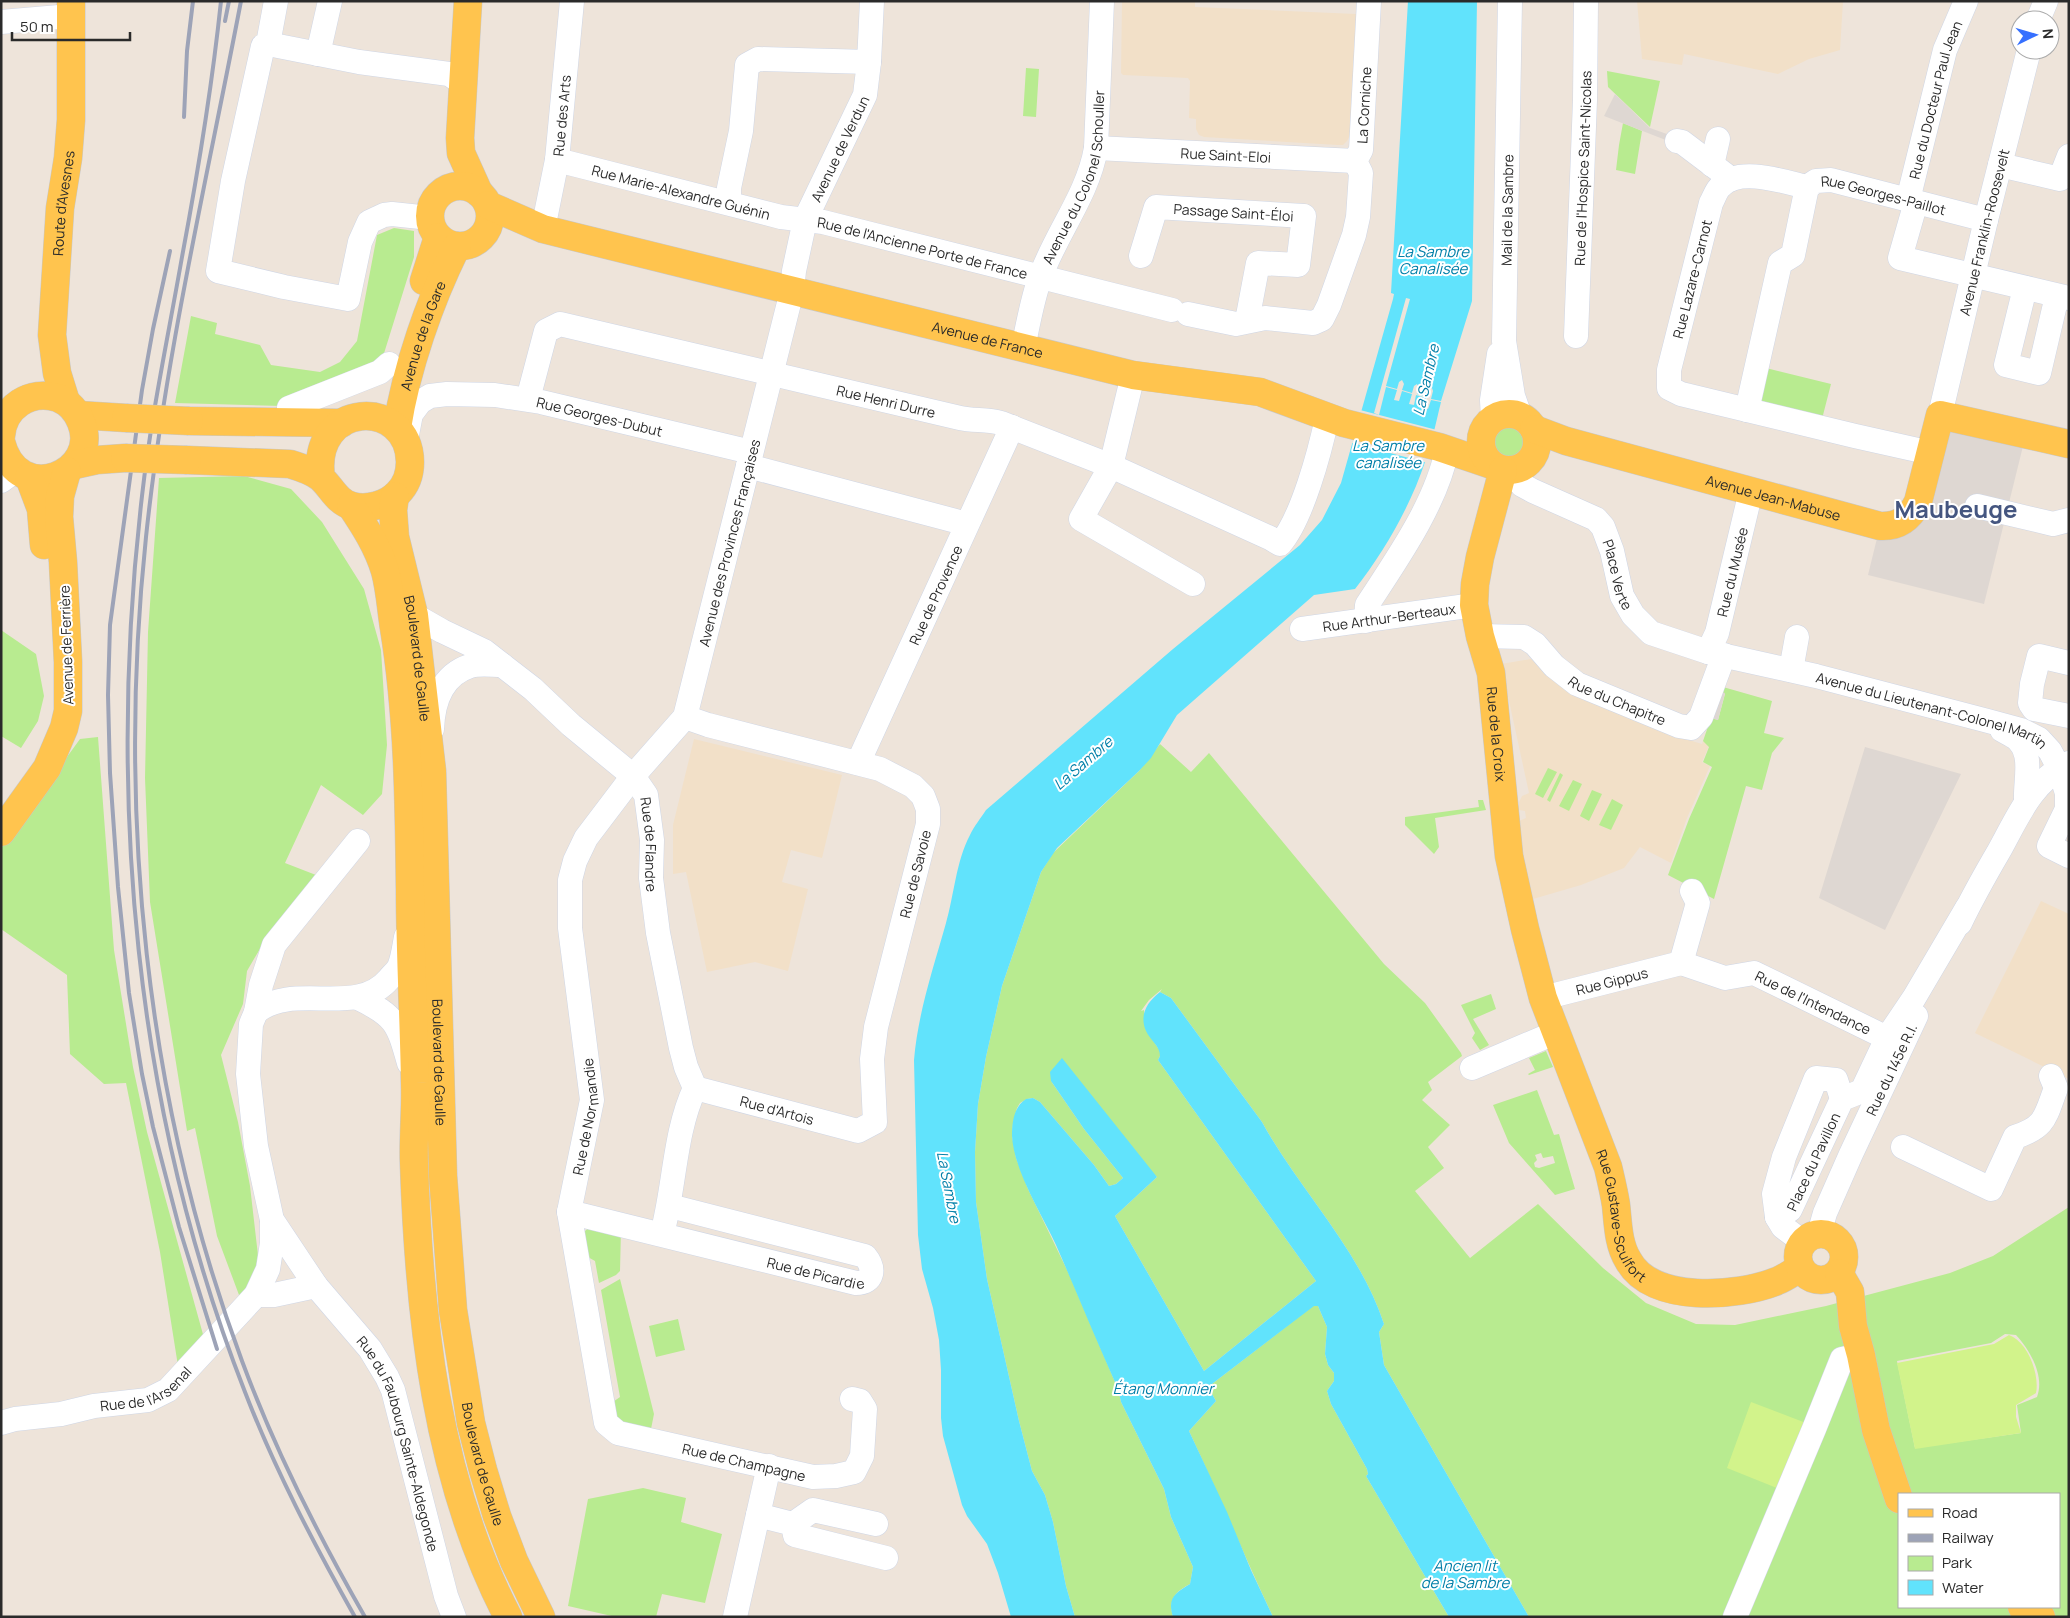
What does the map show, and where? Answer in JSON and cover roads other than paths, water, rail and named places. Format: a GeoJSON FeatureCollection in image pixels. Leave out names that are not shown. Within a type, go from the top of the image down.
{"type":"FeatureCollection","features":[{"type":"Feature","properties":{"kind":"main road"},"geometry":{"type":"LineString","coordinates":[[452,187],[461,153],[462,83],[468,1]]}},
{"type":"Feature","properties":{"kind":"main road","name":"Route d'Avesnes"},"geometry":{"type":"LineString","coordinates":[[71,9],[68,158],[60,208],[52,335],[57,373],[72,409]]}},
{"type":"Feature","properties":{"kind":"main road"},"geometry":{"type":"LineString","coordinates":[[372,416],[389,387],[452,235],[489,222],[483,199],[461,153]]}},
{"type":"Feature","properties":{"kind":"main road"},"geometry":{"type":"LineString","coordinates":[[452,235],[432,203],[437,196],[452,187],[462,186],[539,228]]}},
{"type":"Feature","properties":{"kind":"main road"},"geometry":{"type":"LineString","coordinates":[[452,235],[539,228]]}},
{"type":"Feature","properties":{"kind":"main road","name":"Avenue de France"},"geometry":{"type":"LineString","coordinates":[[539,228],[1133,375],[1260,392],[1338,421],[1509,467]]}},
{"type":"Feature","properties":{"kind":"main road","name":"Avenue de la Gare"},"geometry":{"type":"LineString","coordinates":[[401,435],[401,400],[422,332],[446,267],[452,235]]}},
{"type":"Feature","properties":{"kind":"main road"},"geometry":{"type":"LineString","coordinates":[[39,395],[47,369],[52,335]]}},
{"type":"Feature","properties":{"kind":"main road"},"geometry":{"type":"LineString","coordinates":[[1,436],[7,416],[15,405],[26,398],[39,395],[50,396],[72,409],[126,418],[342,423]]}},
{"type":"Feature","properties":{"kind":"main road","name":"Avenue de Ferrière"},"geometry":{"type":"LineString","coordinates":[[1,832],[47,768],[64,728],[68,710],[68,662],[59,517],[60,496],[70,468],[81,454],[84,441],[83,428],[72,409]]}},
{"type":"Feature","properties":{"kind":"main road"},"geometry":{"type":"LineString","coordinates":[[1440,448],[1488,424],[1501,415],[1511,414],[1527,422],[1537,445],[1509,467]]}},
{"type":"Feature","properties":{"kind":"main road"},"geometry":{"type":"LineString","coordinates":[[1940,415],[2069,444]]}},
{"type":"Feature","properties":{"kind":"main road","name":"Avenue Jean-Mabuse"},"geometry":{"type":"LineString","coordinates":[[1527,422],[1566,441],[1880,526],[1888,526],[1905,520],[1912,512],[1924,484],[1940,415]]}},
{"type":"Feature","properties":{"kind":"main road"},"geometry":{"type":"LineString","coordinates":[[15,476],[42,479],[55,477],[70,468],[97,460],[125,458],[290,464],[304,468],[321,478],[335,495],[351,506],[375,506],[395,496],[406,482],[410,468],[410,454],[401,435],[382,419],[372,416],[360,416],[334,428],[325,440],[320,454],[321,478]]}},
{"type":"Feature","properties":{"kind":"main road"},"geometry":{"type":"LineString","coordinates":[[1488,424],[1481,439],[1481,449],[1485,458],[1509,467],[1564,452],[1622,465],[1698,477]]}},
{"type":"Feature","properties":{"kind":"main road","name":"Avenue de Ferrière"},"geometry":{"type":"LineString","coordinates":[[1,442],[4,454],[15,476],[41,509],[48,588],[54,698],[48,722],[31,760],[1,802]]}},
{"type":"Feature","properties":{"kind":"main road","name":"Rue de la Croix"},"geometry":{"type":"LineString","coordinates":[[1509,467],[1480,557],[1475,584],[1474,605],[1480,636],[1491,673],[1509,856],[1543,998]]}},
{"type":"Feature","properties":{"kind":"main road","name":"Boulevard de Gaulle"},"geometry":{"type":"LineString","coordinates":[[395,496],[393,510],[395,537],[414,615],[432,771],[444,1186],[453,1310],[471,1423],[497,1516],[514,1561],[541,1617]]}},
{"type":"Feature","properties":{"kind":"main road","name":"Boulevard de Gaulle"},"geometry":{"type":"LineString","coordinates":[[351,506],[371,536],[385,572],[401,671],[409,807],[415,1085],[414,1159],[422,1281],[434,1378],[459,1491],[477,1544],[508,1617]]}},
{"type":"Feature","properties":{"kind":"main road","name":"Rue Gustave-Sculfort"},"geometry":{"type":"LineString","coordinates":[[1543,998],[1608,1167],[1621,1245],[1631,1267],[1638,1275],[1666,1287],[1699,1293],[1734,1292],[1777,1281],[1817,1259]]}},
{"type":"Feature","properties":{"kind":"main road"},"geometry":{"type":"LineString","coordinates":[[1817,1259],[1850,1292],[1853,1326],[1862,1355],[1876,1430],[1898,1496]]}},
{"type":"Feature","properties":{"kind":"main road"},"geometry":{"type":"LineString","coordinates":[[2024,1608],[2041,1617]]}},
{"type":"Feature","properties":{"kind":"street"},"geometry":{"type":"LineString","coordinates":[[268,44],[276,1]]}},
{"type":"Feature","properties":{"kind":"street"},"geometry":{"type":"LineString","coordinates":[[318,54],[330,1]]}},
{"type":"Feature","properties":{"kind":"street","name":"Rue des Arts"},"geometry":{"type":"LineString","coordinates":[[539,228],[557,160],[572,1]]}},
{"type":"Feature","properties":{"kind":"street","name":"Avenue de Verdun"},"geometry":{"type":"LineString","coordinates":[[792,291],[794,271],[805,220],[865,95],[869,62],[872,1]]}},
{"type":"Feature","properties":{"kind":"street","name":"Avenue du Colonel Schouller"},"geometry":{"type":"LineString","coordinates":[[1023,348],[1040,277],[1085,185],[1093,163],[1096,148],[1102,1]]}},
{"type":"Feature","properties":{"kind":"street","name":"La Corniche"},"geometry":{"type":"LineString","coordinates":[[1322,319],[1329,306],[1354,235],[1358,217],[1361,173],[1355,161],[1360,150],[1369,1]]}},
{"type":"Feature","properties":{"kind":"street","name":"Mail de la Sambre"},"geometry":{"type":"LineString","coordinates":[[1510,1],[1504,340],[1513,396],[1527,422]]}},
{"type":"Feature","properties":{"kind":"street","name":"Rue de l'Hospice Saint-Nicolas"},"geometry":{"type":"LineString","coordinates":[[1576,336],[1585,100],[1586,1]]}},
{"type":"Feature","properties":{"kind":"street","name":"Rue du Docteur Paul Jean"},"geometry":{"type":"LineString","coordinates":[[1966,1],[1945,50],[1900,258],[1972,276]]}},
{"type":"Feature","properties":{"kind":"street"},"geometry":{"type":"LineString","coordinates":[[1,22],[47,17],[71,9]]}},
{"type":"Feature","properties":{"kind":"street"},"geometry":{"type":"LineString","coordinates":[[452,235],[384,214],[369,222],[360,242],[348,299],[284,287],[218,271],[234,181],[263,46],[268,44],[377,65],[449,74],[462,83]]}},
{"type":"Feature","properties":{"kind":"street"},"geometry":{"type":"LineString","coordinates":[[729,203],[729,188],[741,131],[747,65],[758,59],[869,62]]}},
{"type":"Feature","properties":{"kind":"street","name":"Avenue Franklin-Roosevelt"},"geometry":{"type":"LineString","coordinates":[[1940,415],[1972,276],[2026,60]]}},
{"type":"Feature","properties":{"kind":"street"},"geometry":{"type":"LineString","coordinates":[[1712,165],[1718,139]]}},
{"type":"Feature","properties":{"kind":"street"},"geometry":{"type":"LineString","coordinates":[[1677,141],[1682,142],[1731,179]]}},
{"type":"Feature","properties":{"kind":"street","name":"Rue Saint-Eloi"},"geometry":{"type":"LineString","coordinates":[[1096,148],[1355,161]]}},
{"type":"Feature","properties":{"kind":"street"},"geometry":{"type":"LineString","coordinates":[[2000,165],[2060,179],[2069,156]]}},
{"type":"Feature","properties":{"kind":"street","name":"Rue Marie-Alexandre Guénin"},"geometry":{"type":"LineString","coordinates":[[557,160],[781,218],[805,220]]}},
{"type":"Feature","properties":{"kind":"street","name":"Rue Georges-Paillot"},"geometry":{"type":"LineString","coordinates":[[1731,179],[1765,177],[1807,187],[1816,181],[1830,180],[1986,220]]}},
{"type":"Feature","properties":{"kind":"street","name":"Rue Lazare-Carnot"},"geometry":{"type":"LineString","coordinates":[[1731,179],[1721,186],[1711,203],[1669,370],[1669,388],[1681,394],[1747,410]]}},
{"type":"Feature","properties":{"kind":"street"},"geometry":{"type":"LineString","coordinates":[[1807,187],[1793,255],[1780,263],[1747,410],[1931,453]]}},
{"type":"Feature","properties":{"kind":"street","name":"Passage Saint-Éloi"},"geometry":{"type":"LineString","coordinates":[[1141,256],[1156,207],[1304,216],[1298,265],[1258,263],[1247,321]]}},
{"type":"Feature","properties":{"kind":"street","name":"Rue de l'Ancienne Porte de France"},"geometry":{"type":"LineString","coordinates":[[805,220],[823,222],[1180,312],[1236,324],[1279,318],[1313,322],[1322,319]]}},
{"type":"Feature","properties":{"kind":"street"},"geometry":{"type":"LineString","coordinates":[[1972,276],[2025,288],[2063,297],[2038,373],[2006,365],[2025,288]]}},
{"type":"Feature","properties":{"kind":"street","name":"Avenue des Provinces Françaises"},"geometry":{"type":"LineString","coordinates":[[633,776],[685,717],[792,291]]}},
{"type":"Feature","properties":{"kind":"street","name":"Rue Henri Durre"},"geometry":{"type":"LineString","coordinates":[[528,399],[546,331],[560,324],[960,418],[969,420],[987,419],[1111,466],[1280,544],[1293,525],[1318,452],[1338,421]]}},
{"type":"Feature","properties":{"kind":"street"},"geometry":{"type":"LineString","coordinates":[[1488,424],[1497,361],[1504,340]]}},
{"type":"Feature","properties":{"kind":"street"},"geometry":{"type":"LineString","coordinates":[[289,408],[380,372],[389,364]]}},
{"type":"Feature","properties":{"kind":"street"},"geometry":{"type":"LineString","coordinates":[[1133,375],[1111,466],[1081,519],[1193,584]]}},
{"type":"Feature","properties":{"kind":"street","name":"Rue Georges-Dubut"},"geometry":{"type":"LineString","coordinates":[[401,435],[411,414],[420,402],[430,396],[447,394],[495,395],[528,399],[749,459],[968,524]]}},
{"type":"Feature","properties":{"kind":"street","name":"Rue de Provence"},"geometry":{"type":"LineString","coordinates":[[858,763],[1012,427]]}},
{"type":"Feature","properties":{"kind":"street"},"geometry":{"type":"LineString","coordinates":[[1366,621],[1367,605],[1416,525],[1438,480],[1440,448]]}},
{"type":"Feature","properties":{"kind":"street","name":"Place Verte"},"geometry":{"type":"LineString","coordinates":[[1509,467],[1522,485],[1541,496],[1596,518],[1603,527],[1612,551],[1622,596],[1633,615],[1646,630],[1659,637]]}},
{"type":"Feature","properties":{"kind":"street","name":"Rue du Musée"},"geometry":{"type":"LineString","coordinates":[[1716,653],[1717,632],[1751,491]]}},
{"type":"Feature","properties":{"kind":"street"},"geometry":{"type":"LineString","coordinates":[[1977,506],[2052,524],[2069,520]]}},
{"type":"Feature","properties":{"kind":"street","name":"Rue Arthur-Berteaux"},"geometry":{"type":"LineString","coordinates":[[1302,629],[1474,605]]}},
{"type":"Feature","properties":{"kind":"street","name":"Rue de Flandre"},"geometry":{"type":"LineString","coordinates":[[414,615],[484,651],[533,688],[571,725],[633,776],[646,795],[652,840],[651,878],[658,932],[681,1048],[686,1068],[695,1088]]}},
{"type":"Feature","properties":{"kind":"street","name":"Rue du Chapitre"},"geometry":{"type":"LineString","coordinates":[[1480,636],[1524,637],[1535,644],[1554,666],[1577,684],[1679,726],[1691,728],[1701,717],[1716,653]]}},
{"type":"Feature","properties":{"kind":"street","name":"Avenue du Lieutenant-Colonel Martin"},"geometry":{"type":"LineString","coordinates":[[1659,637],[2020,730],[2039,739],[2064,765]]}},
{"type":"Feature","properties":{"kind":"street"},"geometry":{"type":"LineString","coordinates":[[1790,670],[1797,637]]}},
{"type":"Feature","properties":{"kind":"street"},"geometry":{"type":"LineString","coordinates":[[2069,663],[2039,656],[2032,684],[2030,703],[2034,709],[2069,716]]}},
{"type":"Feature","properties":{"kind":"street"},"geometry":{"type":"LineString","coordinates":[[432,771],[432,716],[437,698],[449,676],[471,665],[502,665]]}},
{"type":"Feature","properties":{"kind":"street","name":"Rue de Savoie"},"geometry":{"type":"LineString","coordinates":[[685,717],[708,725],[880,769],[913,786],[923,796],[928,809],[928,824],[876,1027],[872,1059],[875,1122],[858,1131]]}},
{"type":"Feature","properties":{"kind":"street"},"geometry":{"type":"LineString","coordinates":[[1988,721],[2019,740],[2025,752],[2028,769],[2026,800]]}},
{"type":"Feature","properties":{"kind":"street"},"geometry":{"type":"LineString","coordinates":[[2059,851],[2067,809],[2064,765]]}},
{"type":"Feature","properties":{"kind":"street","name":"Rue du 145e R.I."},"geometry":{"type":"LineString","coordinates":[[1887,1038],[1914,998],[1967,908],[2026,800],[2045,780],[2064,765]]}},
{"type":"Feature","properties":{"kind":"street","name":"Rue de Normandie"},"geometry":{"type":"LineString","coordinates":[[633,776],[586,838],[575,860],[570,880],[570,928],[592,1100],[569,1212],[606,1423],[618,1433],[652,1442]]}},
{"type":"Feature","properties":{"kind":"street","name":"Rue du Faubourg Sainte-Aldegonde"},"geometry":{"type":"LineString","coordinates":[[256,1295],[268,1269],[272,1243],[272,1220],[256,1146],[248,1074],[251,1024],[274,945],[358,841]]}},
{"type":"Feature","properties":{"kind":"street"},"geometry":{"type":"LineString","coordinates":[[1681,963],[1698,903],[1692,892]]}},
{"type":"Feature","properties":{"kind":"street","name":"Rue du 145e R.I."},"geometry":{"type":"LineString","coordinates":[[1817,1259],[1825,1213],[1967,908]]}},
{"type":"Feature","properties":{"kind":"street"},"geometry":{"type":"LineString","coordinates":[[256,1012],[266,1005],[291,999],[358,998],[380,989],[398,968],[410,921]]}},
{"type":"Feature","properties":{"kind":"street","name":"Rue Gippus"},"geometry":{"type":"LineString","coordinates":[[1543,998],[1681,963]]}},
{"type":"Feature","properties":{"kind":"street","name":"Rue de l'Intendance"},"geometry":{"type":"LineString","coordinates":[[1681,963],[1725,978],[1754,973],[1887,1038]]}},
{"type":"Feature","properties":{"kind":"street"},"geometry":{"type":"LineString","coordinates":[[382,1009],[412,997],[438,976]]}},
{"type":"Feature","properties":{"kind":"street"},"geometry":{"type":"LineString","coordinates":[[358,998],[382,1009],[399,1030],[415,1085]]}},
{"type":"Feature","properties":{"kind":"street"},"geometry":{"type":"LineString","coordinates":[[1472,1068],[1557,1032]]}},
{"type":"Feature","properties":{"kind":"street","name":"Place du Pavillon"},"geometry":{"type":"LineString","coordinates":[[1842,1099],[1862,1091],[1887,1038]]}},
{"type":"Feature","properties":{"kind":"street"},"geometry":{"type":"LineString","coordinates":[[1903,1146],[1991,1189],[2015,1137],[2032,1132],[2042,1123],[2056,1088],[2051,1076]]}},
{"type":"Feature","properties":{"kind":"street","name":"Place du Pavillon"},"geometry":{"type":"LineString","coordinates":[[1777,1217],[1790,1210],[1842,1099],[1836,1080],[1816,1078],[1782,1166],[1774,1194],[1777,1217],[1783,1227],[1817,1259]]}},
{"type":"Feature","properties":{"kind":"street"},"geometry":{"type":"LineString","coordinates":[[662,1234],[670,1206],[681,1130],[688,1103],[695,1088]]}},
{"type":"Feature","properties":{"kind":"street","name":"Rue d'Artois"},"geometry":{"type":"LineString","coordinates":[[695,1088],[858,1131]]}},
{"type":"Feature","properties":{"kind":"street","name":"Rue de Picardie"},"geometry":{"type":"LineString","coordinates":[[569,1212],[856,1283],[863,1283],[870,1279],[873,1272],[871,1262],[865,1256],[670,1206]]}},
{"type":"Feature","properties":{"kind":"street","name":"Rue du Faubourg Sainte-Aldegonde"},"geometry":{"type":"LineString","coordinates":[[272,1220],[316,1286],[370,1350],[393,1390],[446,1596],[454,1617]]}},
{"type":"Feature","properties":{"kind":"street"},"geometry":{"type":"LineString","coordinates":[[256,1295],[274,1295],[316,1286]]}},
{"type":"Feature","properties":{"kind":"street","name":"Rue de l'Arsenal"},"geometry":{"type":"LineString","coordinates":[[1,1423],[61,1414],[94,1406],[148,1400],[160,1396],[185,1372],[256,1295]]}},
{"type":"Feature","properties":{"kind":"street"},"geometry":{"type":"LineString","coordinates":[[1735,1617],[1807,1448],[1842,1359],[1862,1355]]}},
{"type":"Feature","properties":{"kind":"street","name":"Rue de Champagne"},"geometry":{"type":"LineString","coordinates":[[652,1442],[813,1477],[836,1476],[854,1472],[862,1456],[865,1409],[860,1401],[852,1399]]}},
{"type":"Feature","properties":{"kind":"street"},"geometry":{"type":"LineString","coordinates":[[735,1617],[769,1466]]}},
{"type":"Feature","properties":{"kind":"street"},"geometry":{"type":"LineString","coordinates":[[758,1515],[793,1524],[813,1510],[876,1524]]}},
{"type":"Feature","properties":{"kind":"street"},"geometry":{"type":"LineString","coordinates":[[793,1524],[795,1535],[886,1558]]}},
{"type":"Feature","properties":{"kind":"water"},"geometry":{"type":"Polygon","coordinates":[[[1408,1],[1477,1],[1472,301],[1441,401],[1431,399],[1432,388],[1428,390],[1427,397],[1417,394],[1417,384],[1414,386],[1412,393],[1402,390],[1404,384],[1402,380],[1399,382],[1397,389],[1386,386],[1410,299],[1406,298],[1374,413],[1379,415],[1386,387],[1397,390],[1394,400],[1399,401],[1402,391],[1412,394],[1409,404],[1414,405],[1416,395],[1426,398],[1424,408],[1428,409],[1431,400],[1441,402],[1430,447],[1412,496],[1376,560],[1355,589],[1314,595],[1177,715],[1151,758],[1057,848],[1041,872],[1002,986],[986,1057],[978,1104],[975,1152],[976,1202],[987,1279],[1019,1421],[1032,1471],[1045,1495],[1053,1522],[1066,1586],[1075,1617],[1011,1617],[987,1544],[967,1516],[962,1505],[943,1436],[939,1340],[933,1308],[922,1269],[918,1235],[914,1060],[919,1025],[927,991],[949,913],[961,856],[972,832],[986,810],[1173,649],[1300,545],[1322,520],[1341,483],[1394,294],[1391,293],[1408,1]]]}},
{"type":"Feature","properties":{"kind":"water"},"geometry":{"type":"Polygon","coordinates":[[[1160,992],[1171,998],[1262,1122],[1360,1270],[1384,1324],[1379,1332],[1384,1365],[1529,1617],[1449,1617],[1366,1476],[1368,1474],[1367,1469],[1331,1404],[1327,1391],[1334,1381],[1334,1373],[1328,1365],[1325,1354],[1327,1327],[1318,1306],[1314,1306],[1208,1387],[1216,1401],[1189,1431],[1273,1617],[1173,1617],[1171,1610],[1172,1601],[1176,1593],[1190,1584],[1193,1567],[1171,1517],[1164,1489],[1121,1402],[1118,1389],[1056,1245],[1023,1177],[1012,1136],[1016,1110],[1026,1099],[1033,1098],[1040,1102],[1094,1165],[1109,1186],[1116,1184],[1123,1178],[1084,1129],[1051,1081],[1050,1072],[1062,1058],[1157,1177],[1115,1216],[1204,1371],[1316,1281],[1158,1060],[1160,1052],[1146,1031],[1143,1020],[1151,1000],[1160,992]]]}},
{"type":"Feature","properties":{"kind":"railway"},"geometry":{"type":"LineString","coordinates":[[184,117],[187,51],[193,1]]}},
{"type":"Feature","properties":{"kind":"railway"},"geometry":{"type":"LineString","coordinates":[[221,1],[199,161],[150,436],[142,496],[132,609],[128,723],[130,837],[139,951],[154,1064],[177,1175],[207,1285],[245,1392],[269,1450],[310,1534],[355,1617]]}},
{"type":"Feature","properties":{"kind":"railway"},"geometry":{"type":"LineString","coordinates":[[225,21],[229,1]]}},
{"type":"Feature","properties":{"kind":"railway"},"geometry":{"type":"LineString","coordinates":[[241,1],[175,335],[154,470],[146,537],[138,641],[135,745],[138,850],[147,954],[161,1058],[182,1161],[209,1262],[242,1361],[283,1459],[314,1523],[365,1617]]}},
{"type":"Feature","properties":{"kind":"railway"},"geometry":{"type":"LineString","coordinates":[[170,251],[142,390],[110,625],[108,695],[110,773],[118,887],[129,993],[142,1074],[153,1127],[179,1227],[217,1349]]}},
{"type":"Feature","properties":{"kind":"district","name":"Maubeuge"},"geometry":{"type":"Point","coordinates":[1956,508]}},
{"type":"Feature","properties":{"kind":"water label","name":"La Sambre Canalisée"},"geometry":{"type":"Point","coordinates":[1433,260]}},
{"type":"Feature","properties":{"kind":"water label","name":"La Sambre"},"geometry":{"type":"Point","coordinates":[1426,380]}},
{"type":"Feature","properties":{"kind":"water label","name":"La Sambre canalisée"},"geometry":{"type":"Point","coordinates":[1388,454]}},
{"type":"Feature","properties":{"kind":"water label","name":"La Sambre"},"geometry":{"type":"Point","coordinates":[1083,763]}},
{"type":"Feature","properties":{"kind":"water label","name":"La Sambre"},"geometry":{"type":"Point","coordinates":[949,1187]}},
{"type":"Feature","properties":{"kind":"water label","name":"Étang Monnier"},"geometry":{"type":"Point","coordinates":[1163,1388]}},
{"type":"Feature","properties":{"kind":"water label","name":"Ancien lit de la Sambre"},"geometry":{"type":"Point","coordinates":[1465,1574]}}]}
